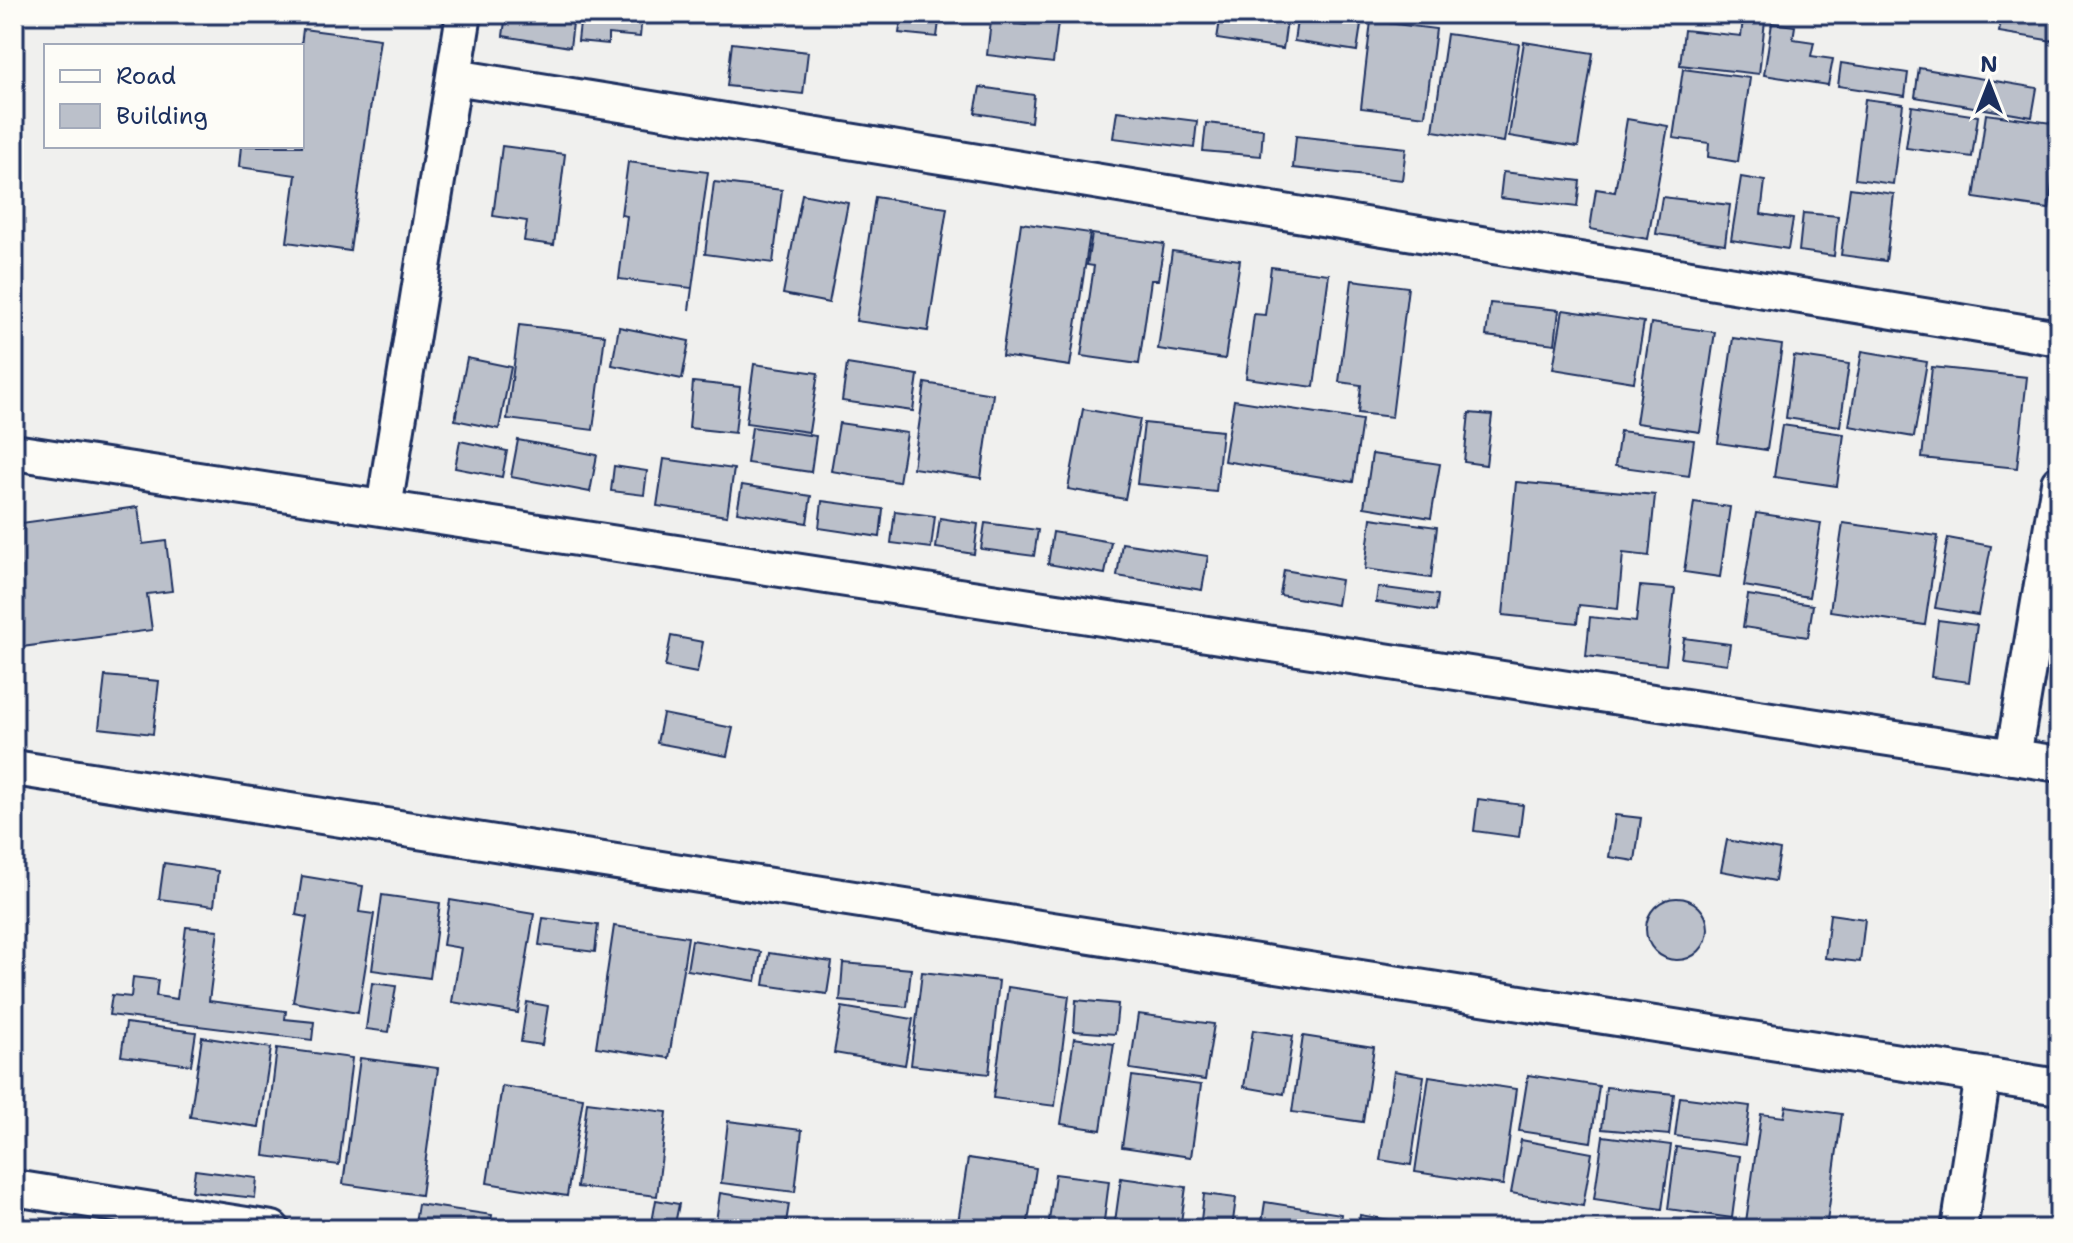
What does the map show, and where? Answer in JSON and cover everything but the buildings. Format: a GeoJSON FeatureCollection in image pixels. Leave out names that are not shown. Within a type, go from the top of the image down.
{"type":"FeatureCollection","features":[{"type":"Feature","properties":{"kind":"street"},"geometry":{"type":"LineString","coordinates":[[384,508],[464,14]]}},
{"type":"Feature","properties":{"kind":"street"},"geometry":{"type":"LineString","coordinates":[[455,77],[2059,338]]}},
{"type":"Feature","properties":{"kind":"street"},"geometry":{"type":"LineString","coordinates":[[14,452],[2059,764]]}},
{"type":"Feature","properties":{"kind":"street"},"geometry":{"type":"LineString","coordinates":[[2013,757],[2059,483]]}},
{"type":"Feature","properties":{"kind":"street"},"geometry":{"type":"LineString","coordinates":[[14,768],[2059,1087]]}},
{"type":"Feature","properties":{"kind":"street"},"geometry":{"type":"LineString","coordinates":[[1959,1229],[1983,1076]]}},
{"type":"Feature","properties":{"kind":"street"},"geometry":{"type":"LineString","coordinates":[[14,1188],[272,1229]]}}]}
